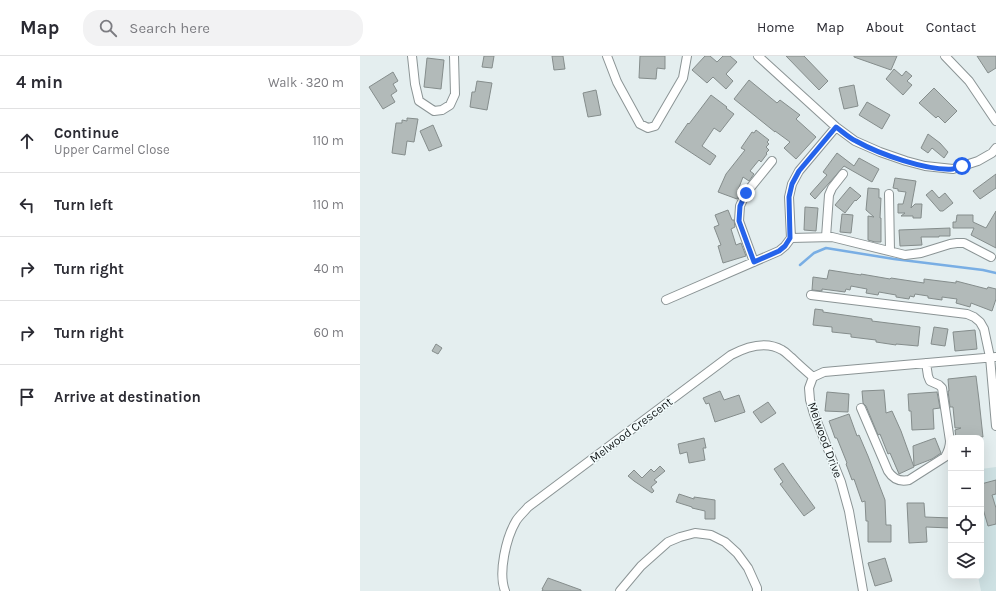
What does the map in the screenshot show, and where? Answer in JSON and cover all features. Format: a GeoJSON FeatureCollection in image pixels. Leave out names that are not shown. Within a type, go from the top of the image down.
{"type":"FeatureCollection","features":[{"type":"Feature","properties":{"kind":"street"},"geometry":{"type":"LineString","coordinates":[[412,56],[415,84],[419,101],[434,111],[442,110],[450,106],[455,94],[454,56]]}},
{"type":"Feature","properties":{"kind":"street"},"geometry":{"type":"LineString","coordinates":[[607,56],[617,82],[640,124],[648,128],[655,126],[683,78],[687,56]]}},
{"type":"Feature","properties":{"kind":"street"},"geometry":{"type":"LineString","coordinates":[[758,56],[836,127],[855,141],[880,152],[925,166],[953,169],[978,161],[995,153]]}},
{"type":"Feature","properties":{"kind":"street"},"geometry":{"type":"LineString","coordinates":[[944,56],[969,81],[996,121]]}},
{"type":"Feature","properties":{"kind":"street"},"geometry":{"type":"LineString","coordinates":[[666,300],[779,251],[785,246],[790,238],[789,197],[792,184],[799,171],[836,127]]}},
{"type":"Feature","properties":{"kind":"street"},"geometry":{"type":"LineString","coordinates":[[754,262],[739,221],[740,206],[746,193],[772,161]]}},
{"type":"Feature","properties":{"kind":"street"},"geometry":{"type":"LineString","coordinates":[[826,237],[829,195],[832,188],[843,174]]}},
{"type":"Feature","properties":{"kind":"street"},"geometry":{"type":"LineString","coordinates":[[889,194],[890,251]]}},
{"type":"Feature","properties":{"kind":"street"},"geometry":{"type":"LineString","coordinates":[[790,238],[832,237],[905,255],[921,253],[957,243],[964,244],[991,257]]}},
{"type":"Feature","properties":{"kind":"street"},"geometry":{"type":"LineString","coordinates":[[811,295],[967,314],[974,317],[980,322],[984,329],[993,357],[996,426]]}},
{"type":"Feature","properties":{"kind":"street","name":"Melwood Crescent"},"geometry":{"type":"LineString","coordinates":[[505,591],[502,580],[508,536],[516,520],[528,507],[731,355],[752,346],[767,346],[776,348],[782,350],[813,377]]}},
{"type":"Feature","properties":{"kind":"street"},"geometry":{"type":"LineString","coordinates":[[813,377],[824,372],[993,357]]}},
{"type":"Feature","properties":{"kind":"street"},"geometry":{"type":"LineString","coordinates":[[861,408],[888,471],[895,479],[899,481],[909,480],[945,457],[950,446],[950,441],[942,388],[930,381],[926,363]]}},
{"type":"Feature","properties":{"kind":"street","name":"Melwood Drive"},"geometry":{"type":"LineString","coordinates":[[813,377],[808,388],[810,400],[814,414],[841,482],[849,511],[863,591]]}},
{"type":"Feature","properties":{"kind":"street"},"geometry":{"type":"LineString","coordinates":[[620,591],[641,566],[668,542],[695,533],[711,535],[725,542],[737,553],[748,568],[757,591]]}},
{"type":"Feature","properties":{"kind":"shaded area"},"geometry":{"type":"Polygon","coordinates":[[[996,467],[996,591],[981,591],[979,579],[984,579],[984,469],[996,467]]]}},
{"type":"Feature","properties":{"kind":"building"},"geometry":{"type":"Polygon","coordinates":[[[484,56],[494,56],[492,68],[482,67],[484,56]]]}},
{"type":"Feature","properties":{"kind":"building"},"geometry":{"type":"Polygon","coordinates":[[[552,56],[563,56],[565,69],[554,70],[552,56]]]}},
{"type":"Feature","properties":{"kind":"building"},"geometry":{"type":"Polygon","coordinates":[[[640,56],[665,56],[665,69],[657,68],[656,79],[639,78],[640,56]]]}},
{"type":"Feature","properties":{"kind":"building"},"geometry":{"type":"Polygon","coordinates":[[[705,56],[710,56],[717,62],[723,56],[730,56],[737,62],[726,74],[733,81],[726,89],[713,77],[707,83],[692,70],[705,56]]]}},
{"type":"Feature","properties":{"kind":"building"},"geometry":{"type":"Polygon","coordinates":[[[786,56],[804,56],[828,81],[819,90],[786,56]]]}},
{"type":"Feature","properties":{"kind":"building"},"geometry":{"type":"Polygon","coordinates":[[[854,56],[897,56],[891,70],[854,56]]]}},
{"type":"Feature","properties":{"kind":"building"},"geometry":{"type":"Polygon","coordinates":[[[977,56],[996,56],[996,68],[988,73],[977,56]]]}},
{"type":"Feature","properties":{"kind":"building"},"geometry":{"type":"Polygon","coordinates":[[[427,58],[444,60],[441,89],[424,87],[427,58]]]}},
{"type":"Feature","properties":{"kind":"building"},"geometry":{"type":"Polygon","coordinates":[[[894,69],[902,76],[906,71],[912,76],[907,81],[912,85],[903,95],[886,79],[894,69]]]}},
{"type":"Feature","properties":{"kind":"building"},"geometry":{"type":"Polygon","coordinates":[[[393,72],[398,81],[393,84],[397,91],[391,95],[395,102],[383,109],[369,87],[393,72]]]}},
{"type":"Feature","properties":{"kind":"building"},"geometry":{"type":"Polygon","coordinates":[[[749,80],[777,103],[780,100],[800,115],[796,119],[816,137],[796,159],[784,148],[790,142],[775,132],[734,99],[749,80]]]}},
{"type":"Feature","properties":{"kind":"building"},"geometry":{"type":"Polygon","coordinates":[[[477,81],[492,83],[487,110],[470,107],[472,92],[475,92],[477,81]]]}},
{"type":"Feature","properties":{"kind":"building"},"geometry":{"type":"Polygon","coordinates":[[[854,85],[858,106],[844,109],[839,88],[854,85]]]}},
{"type":"Feature","properties":{"kind":"building"},"geometry":{"type":"Polygon","coordinates":[[[934,88],[957,111],[945,123],[938,116],[936,118],[919,103],[934,88]]]}},
{"type":"Feature","properties":{"kind":"building"},"geometry":{"type":"Polygon","coordinates":[[[596,90],[601,115],[588,117],[583,93],[596,90]]]}},
{"type":"Feature","properties":{"kind":"building"},"geometry":{"type":"Polygon","coordinates":[[[711,95],[734,114],[720,132],[714,128],[702,146],[716,156],[710,165],[675,142],[688,123],[689,124],[711,95]]]}},
{"type":"Feature","properties":{"kind":"building"},"geometry":{"type":"Polygon","coordinates":[[[867,102],[890,115],[882,129],[859,115],[867,102]]]}},
{"type":"Feature","properties":{"kind":"building"},"geometry":{"type":"Polygon","coordinates":[[[407,118],[418,119],[414,142],[407,141],[405,155],[392,153],[396,123],[402,123],[402,120],[407,121],[407,118]]]}},
{"type":"Feature","properties":{"kind":"building"},"geometry":{"type":"Polygon","coordinates":[[[433,125],[442,146],[429,151],[420,131],[433,125]]]}},
{"type":"Feature","properties":{"kind":"building"},"geometry":{"type":"Polygon","coordinates":[[[756,130],[769,140],[767,142],[769,144],[766,147],[769,150],[766,153],[767,154],[761,162],[759,160],[750,171],[754,174],[749,181],[743,177],[738,190],[741,192],[737,199],[718,192],[726,174],[745,150],[741,148],[752,132],[754,133],[756,130]]]}},
{"type":"Feature","properties":{"kind":"building"},"geometry":{"type":"Polygon","coordinates":[[[928,134],[940,143],[948,152],[944,158],[932,148],[928,153],[921,148],[928,134]]]}},
{"type":"Feature","properties":{"kind":"building"},"geometry":{"type":"Polygon","coordinates":[[[837,153],[854,166],[859,158],[879,169],[872,182],[844,166],[815,199],[810,194],[827,175],[823,172],[837,153]]]}},
{"type":"Feature","properties":{"kind":"building"},"geometry":{"type":"Polygon","coordinates":[[[996,174],[996,188],[980,199],[973,191],[996,174]]]}},
{"type":"Feature","properties":{"kind":"building"},"geometry":{"type":"Polygon","coordinates":[[[895,178],[916,181],[911,208],[915,204],[922,204],[921,218],[901,216],[905,213],[898,213],[898,204],[903,204],[906,192],[898,191],[898,189],[893,188],[895,178]]]}},
{"type":"Feature","properties":{"kind":"building"},"geometry":{"type":"Polygon","coordinates":[[[850,187],[861,196],[856,201],[855,200],[845,213],[835,205],[850,187]]]}},
{"type":"Feature","properties":{"kind":"building"},"geometry":{"type":"Polygon","coordinates":[[[868,188],[879,189],[879,198],[881,198],[881,242],[868,240],[868,216],[874,217],[866,210],[868,188]]]}},
{"type":"Feature","properties":{"kind":"building"},"geometry":{"type":"Polygon","coordinates":[[[932,190],[939,198],[945,193],[953,203],[943,211],[940,211],[926,195],[932,190]]]}},
{"type":"Feature","properties":{"kind":"building"},"geometry":{"type":"Polygon","coordinates":[[[805,207],[818,208],[816,231],[804,230],[805,207]]]}},
{"type":"Feature","properties":{"kind":"building"},"geometry":{"type":"Polygon","coordinates":[[[728,210],[732,220],[734,220],[735,227],[731,229],[736,245],[741,243],[746,256],[723,263],[718,246],[721,245],[714,227],[719,225],[715,215],[728,210]]]}},
{"type":"Feature","properties":{"kind":"building"},"geometry":{"type":"Polygon","coordinates":[[[996,211],[996,248],[971,235],[974,228],[953,228],[953,222],[956,222],[957,215],[973,215],[973,222],[986,228],[996,211]]]}},
{"type":"Feature","properties":{"kind":"building"},"geometry":{"type":"Polygon","coordinates":[[[842,214],[853,215],[851,233],[840,232],[842,214]]]}},
{"type":"Feature","properties":{"kind":"building"},"geometry":{"type":"Polygon","coordinates":[[[950,228],[950,236],[921,237],[922,245],[900,246],[899,230],[950,228]]]}},
{"type":"Feature","properties":{"kind":"building"},"geometry":{"type":"Polygon","coordinates":[[[829,270],[924,283],[924,279],[956,283],[956,281],[987,289],[988,287],[996,289],[996,299],[992,311],[971,303],[970,307],[956,303],[957,299],[942,297],[942,300],[915,294],[914,297],[910,296],[909,299],[879,292],[878,295],[866,293],[867,289],[851,286],[850,290],[846,289],[845,292],[822,289],[822,291],[812,290],[813,277],[827,279],[829,270]]]}},
{"type":"Feature","properties":{"kind":"building"},"geometry":{"type":"Polygon","coordinates":[[[815,309],[823,310],[823,312],[872,319],[872,321],[920,327],[918,346],[876,342],[876,340],[851,337],[851,334],[832,332],[832,327],[813,325],[815,309]]]}},
{"type":"Feature","properties":{"kind":"building"},"geometry":{"type":"Polygon","coordinates":[[[934,327],[948,329],[945,346],[931,344],[934,327]]]}},
{"type":"Feature","properties":{"kind":"building"},"geometry":{"type":"Polygon","coordinates":[[[975,330],[977,349],[955,351],[953,332],[975,330]]]}},
{"type":"Feature","properties":{"kind":"building"},"geometry":{"type":"Polygon","coordinates":[[[436,344],[442,348],[438,354],[432,351],[436,344]]]}},
{"type":"Feature","properties":{"kind":"building"},"geometry":{"type":"Polygon","coordinates":[[[976,376],[983,435],[956,435],[955,430],[961,428],[955,428],[953,407],[950,407],[948,379],[976,376]]]}},
{"type":"Feature","properties":{"kind":"building"},"geometry":{"type":"Polygon","coordinates":[[[884,390],[886,413],[892,411],[914,467],[899,474],[890,453],[888,454],[880,434],[878,435],[866,406],[863,403],[862,391],[884,390]]]}},
{"type":"Feature","properties":{"kind":"building"},"geometry":{"type":"Polygon","coordinates":[[[720,391],[724,400],[739,395],[745,412],[715,422],[709,403],[706,404],[703,398],[720,391]]]}},
{"type":"Feature","properties":{"kind":"building"},"geometry":{"type":"Polygon","coordinates":[[[827,392],[849,394],[848,412],[825,411],[827,392]]]}},
{"type":"Feature","properties":{"kind":"building"},"geometry":{"type":"Polygon","coordinates":[[[937,392],[940,408],[933,409],[934,429],[912,430],[908,394],[937,392]]]}},
{"type":"Feature","properties":{"kind":"building"},"geometry":{"type":"Polygon","coordinates":[[[768,402],[776,413],[761,423],[753,412],[768,402]]]}},
{"type":"Feature","properties":{"kind":"building"},"geometry":{"type":"Polygon","coordinates":[[[849,414],[857,436],[859,435],[868,456],[885,500],[886,525],[891,525],[891,542],[868,542],[868,521],[866,521],[865,501],[862,502],[854,479],[852,480],[846,464],[847,463],[829,421],[849,414]]]}},
{"type":"Feature","properties":{"kind":"building"},"geometry":{"type":"Polygon","coordinates":[[[704,438],[706,448],[703,448],[705,460],[689,463],[687,452],[680,454],[678,444],[704,438]]]}},
{"type":"Feature","properties":{"kind":"building"},"geometry":{"type":"Polygon","coordinates":[[[935,438],[941,453],[932,459],[914,466],[913,446],[935,438]]]}},
{"type":"Feature","properties":{"kind":"building"},"geometry":{"type":"Polygon","coordinates":[[[783,463],[815,508],[804,516],[780,484],[783,482],[774,469],[783,463]]]}},
{"type":"Feature","properties":{"kind":"building"},"geometry":{"type":"Polygon","coordinates":[[[660,466],[665,471],[654,480],[657,482],[651,487],[654,491],[652,493],[628,476],[634,470],[642,478],[651,469],[654,472],[660,466]]]}},
{"type":"Feature","properties":{"kind":"building"},"geometry":{"type":"Polygon","coordinates":[[[996,480],[996,494],[992,495],[996,508],[996,524],[988,526],[984,512],[984,483],[996,480]]]}},
{"type":"Feature","properties":{"kind":"building"},"geometry":{"type":"Polygon","coordinates":[[[679,494],[694,499],[694,497],[715,500],[715,519],[705,519],[705,511],[676,502],[679,494]]]}},
{"type":"Feature","properties":{"kind":"building"},"geometry":{"type":"Polygon","coordinates":[[[907,503],[924,503],[925,517],[948,518],[948,528],[926,527],[927,542],[909,543],[907,503]]]}},
{"type":"Feature","properties":{"kind":"building"},"geometry":{"type":"Polygon","coordinates":[[[885,558],[892,581],[875,586],[868,563],[885,558]]]}},
{"type":"Feature","properties":{"kind":"building"},"geometry":{"type":"Polygon","coordinates":[[[548,578],[581,590],[581,591],[542,591],[548,578]]]}},
{"type":"Feature","properties":{"kind":"waterway"},"geometry":{"type":"LineString","coordinates":[[800,265],[814,253],[826,248],[996,273]]}},
{"type":"Feature","properties":{"kind":"route"},"geometry":{"type":"LineString","coordinates":[[746,193],[740,206],[739,221],[754,262],[779,251],[785,246],[790,238],[789,197],[792,184],[799,171],[836,127],[855,141],[906,161],[941,168],[953,169],[962,166]]}}]}
